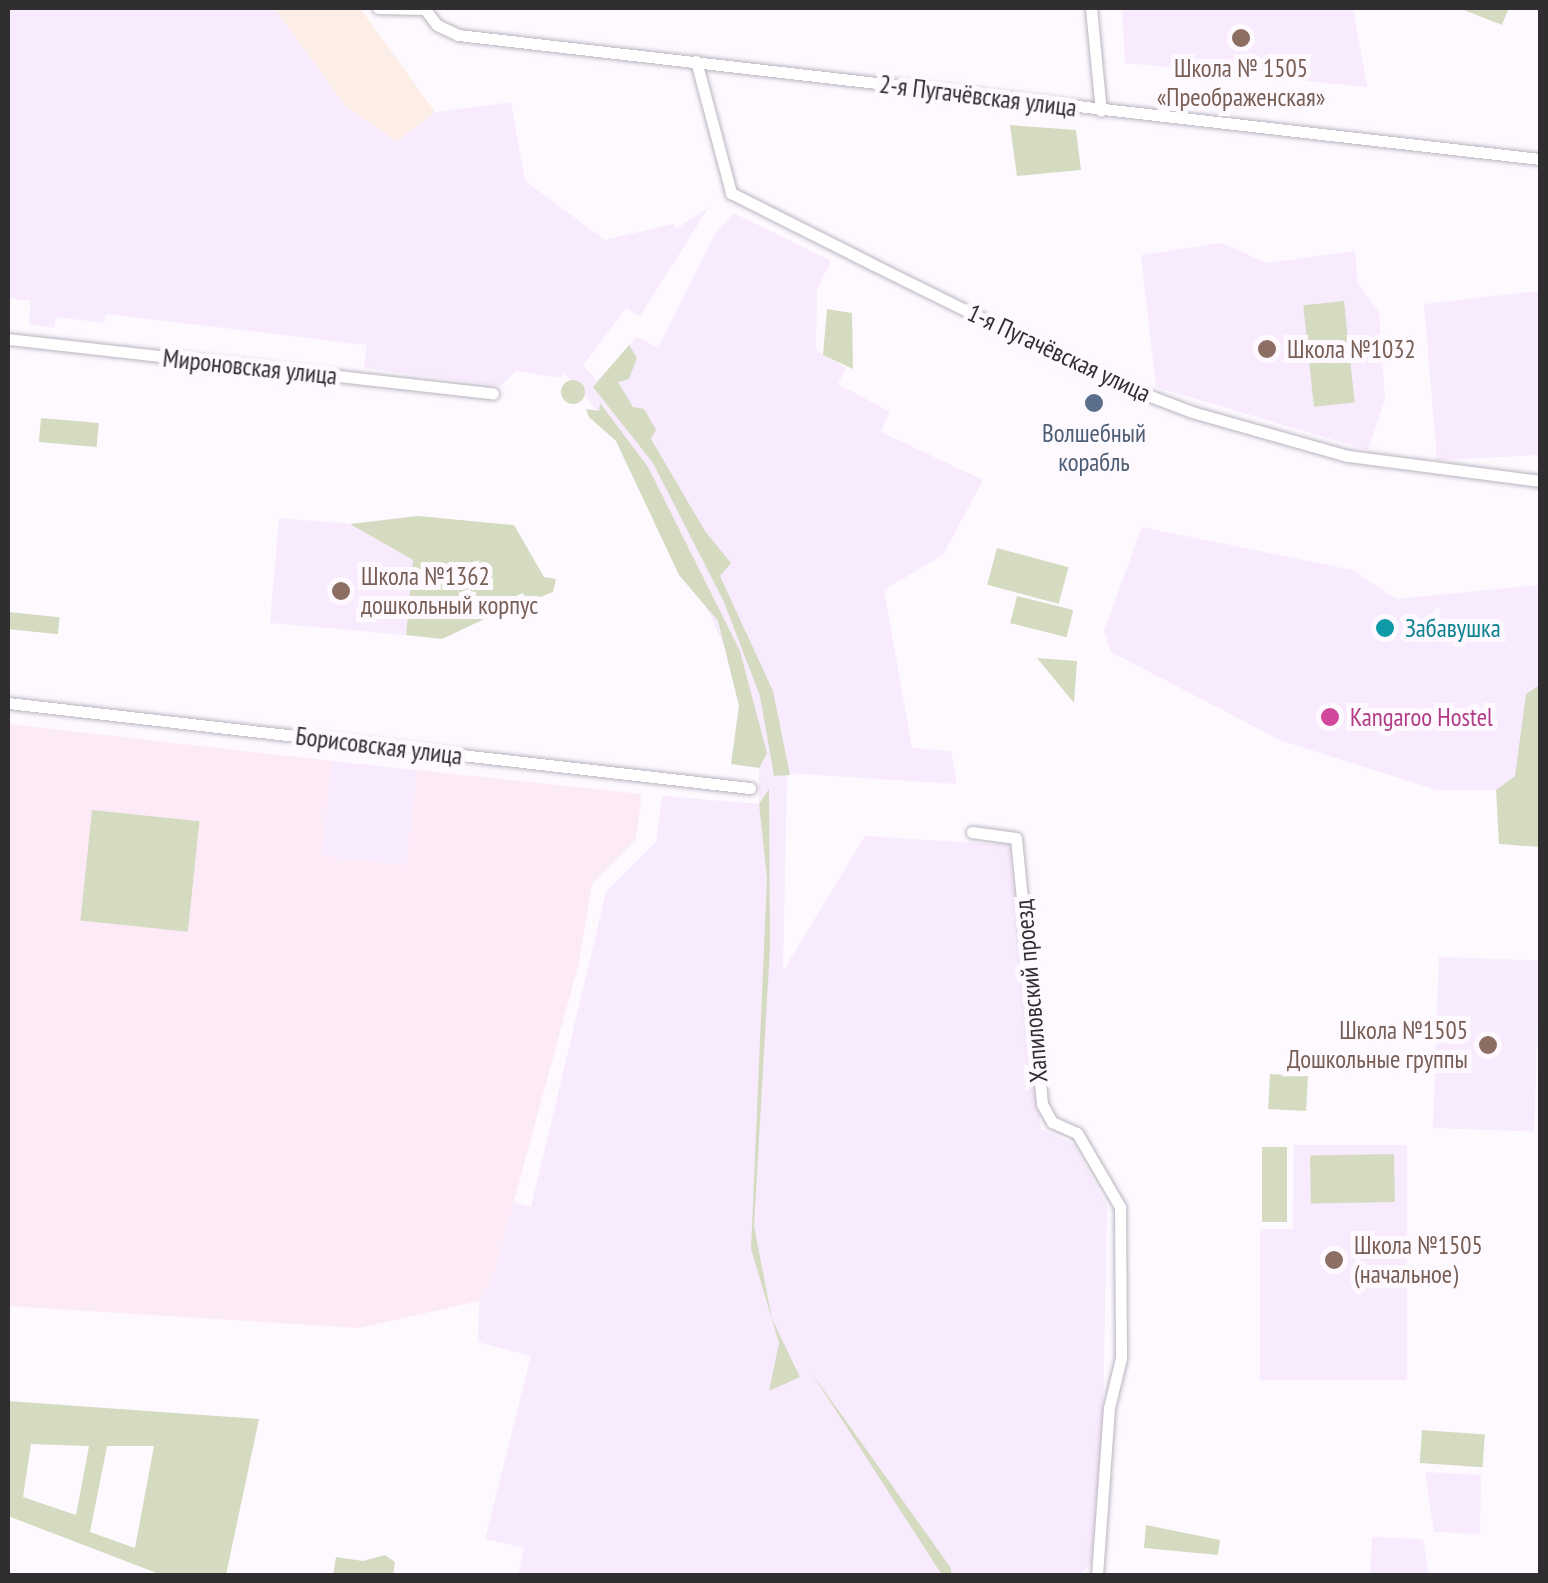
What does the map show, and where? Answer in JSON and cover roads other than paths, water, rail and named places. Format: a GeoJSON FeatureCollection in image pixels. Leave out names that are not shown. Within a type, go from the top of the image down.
{"type":"FeatureCollection","features":[{"type":"Feature","properties":{"kind":"street"},"geometry":{"type":"LineString","coordinates":[[378,8],[424,8]]}},
{"type":"Feature","properties":{"kind":"street","name":"2-я Пугачёвская улица"},"geometry":{"type":"LineString","coordinates":[[424,8],[458,35],[1540,159]]}},
{"type":"Feature","properties":{"kind":"street"},"geometry":{"type":"LineString","coordinates":[[1091,8],[1101,111]]}},
{"type":"Feature","properties":{"kind":"street","name":"1-я Пугачёвская улица"},"geometry":{"type":"LineString","coordinates":[[696,61],[731,193],[784,220],[1103,378],[1192,412],[1348,456],[1540,481]]}},
{"type":"Feature","properties":{"kind":"street","name":"Мироновская улица"},"geometry":{"type":"LineString","coordinates":[[8,340],[492,394]]}},
{"type":"Feature","properties":{"kind":"street","name":"Борисовская улица"},"geometry":{"type":"LineString","coordinates":[[8,703],[750,788]]}},
{"type":"Feature","properties":{"kind":"street","name":"Хапиловский проезд"},"geometry":{"type":"LineString","coordinates":[[972,832],[1016,838],[1042,1104],[1052,1122],[1077,1133],[1120,1207],[1121,1358],[1109,1408],[1097,1576]]}},
{"type":"Feature","properties":{"kind":"place","name":"Школа № 1505 «Преображенская»"},"geometry":{"type":"Point","coordinates":[1241,38]}},
{"type":"Feature","properties":{"kind":"place","name":"Школа №1032"},"geometry":{"type":"Point","coordinates":[1267,349]}},
{"type":"Feature","properties":{"kind":"place","name":"Волшебный корабль"},"geometry":{"type":"Point","coordinates":[1094,403]}},
{"type":"Feature","properties":{"kind":"place","name":"Школа №1362 дошкольный корпус"},"geometry":{"type":"Point","coordinates":[341,591]}},
{"type":"Feature","properties":{"kind":"place","name":"Забавушка"},"geometry":{"type":"Point","coordinates":[1385,628]}},
{"type":"Feature","properties":{"kind":"place","name":"Kangaroo Hostel"},"geometry":{"type":"Point","coordinates":[1330,717]}},
{"type":"Feature","properties":{"kind":"place","name":"Школа №1505 Дошкольные группы"},"geometry":{"type":"Point","coordinates":[1488,1045]}},
{"type":"Feature","properties":{"kind":"place","name":"Школа №1505 (начальное)"},"geometry":{"type":"Point","coordinates":[1334,1260]}}]}
